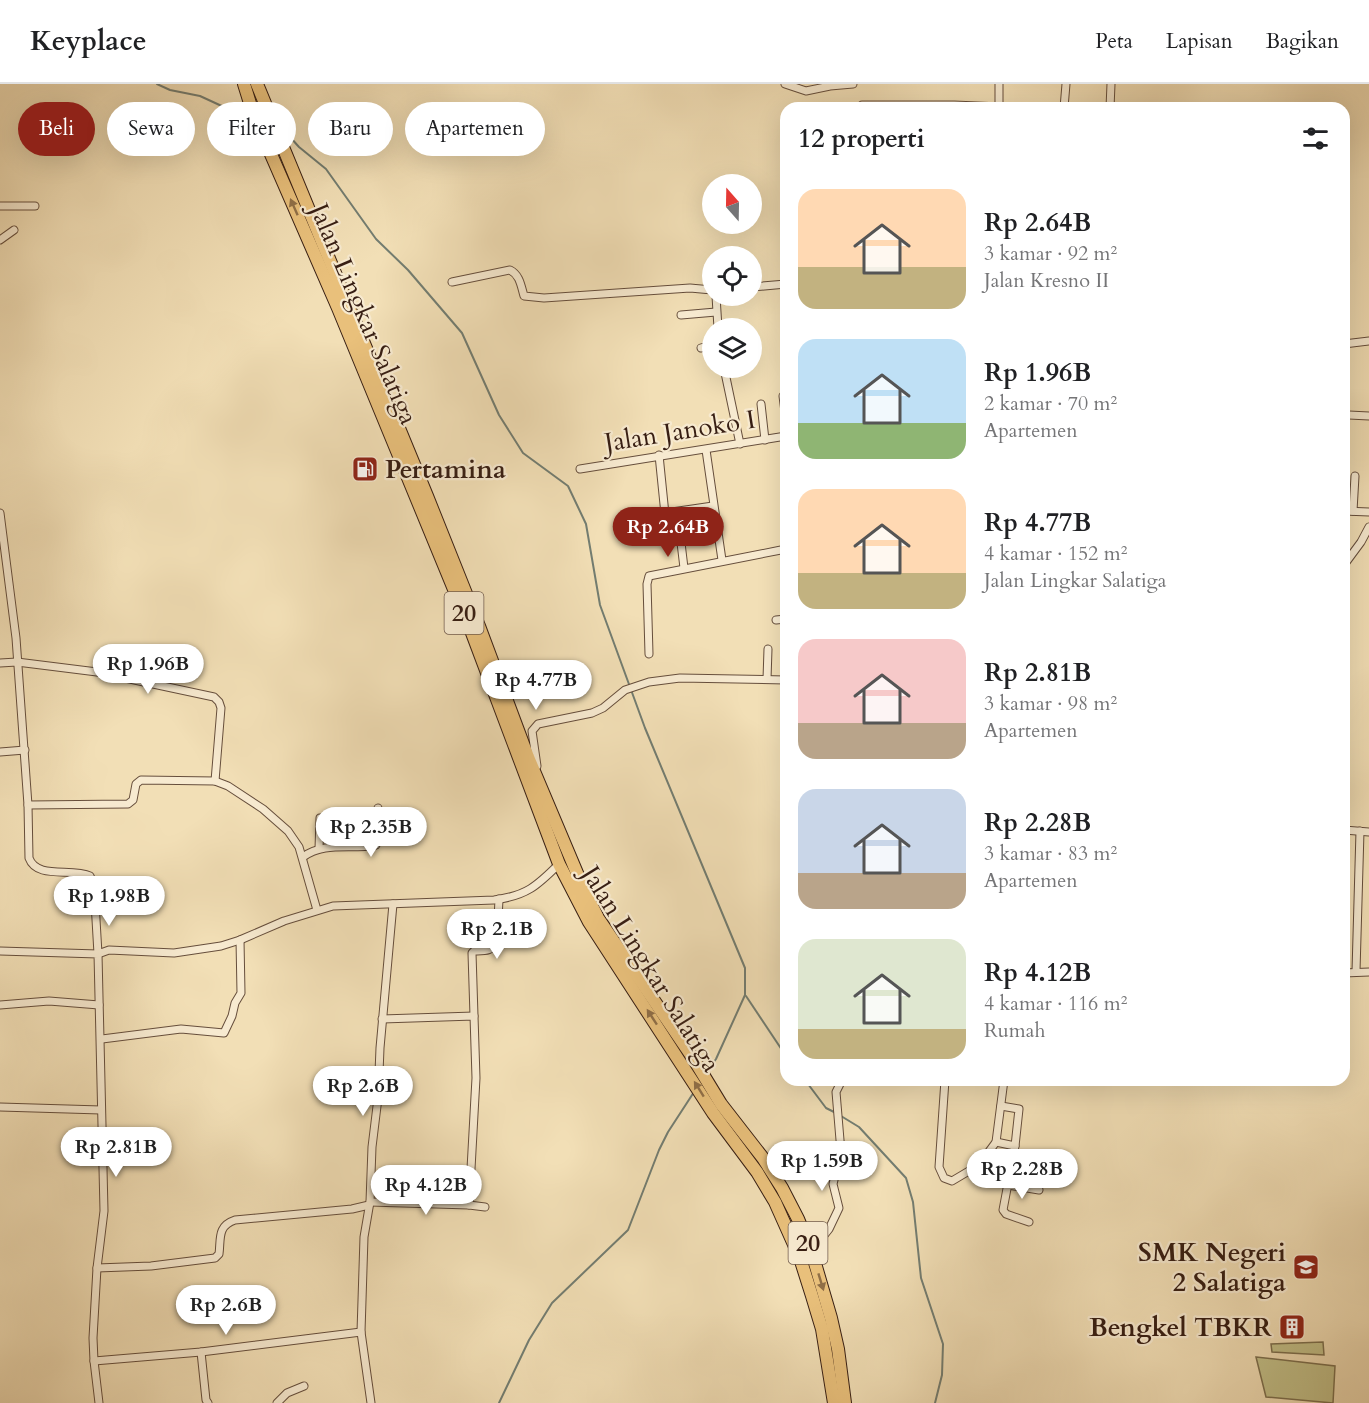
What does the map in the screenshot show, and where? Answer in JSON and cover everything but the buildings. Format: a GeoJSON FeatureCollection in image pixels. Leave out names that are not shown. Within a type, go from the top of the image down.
{"type":"FeatureCollection","features":[{"type":"Feature","properties":{"kind":"highway","name":"Jalan Lingkar Salatiga"},"geometry":{"type":"LineString","coordinates":[[244,84],[253,112],[338,308],[553,832],[598,918],[717,1108],[763,1158],[798,1219],[822,1329],[834,1403]]}},
{"type":"Feature","properties":{"kind":"highway","name":"Jalan Lingkar Salatiga"},"geometry":{"type":"LineString","coordinates":[[257,84],[479,626],[536,791]]}},
{"type":"Feature","properties":{"kind":"highway","name":"Jalan Lingkar Salatiga"},"geometry":{"type":"LineString","coordinates":[[553,832],[560,864],[589,922],[688,1062]]}},
{"type":"Feature","properties":{"kind":"highway","name":"Jalan Lingkar Salatiga"},"geometry":{"type":"LineString","coordinates":[[806,1255],[831,1318],[838,1349],[845,1403]]}},
{"type":"Feature","properties":{"kind":"street"},"geometry":{"type":"LineString","coordinates":[[786,84],[806,91],[853,84]]}},
{"type":"Feature","properties":{"kind":"street"},"geometry":{"type":"LineString","coordinates":[[999,84],[999,102]]}},
{"type":"Feature","properties":{"kind":"street"},"geometry":{"type":"LineString","coordinates":[[1064,102],[1066,84]]}},
{"type":"Feature","properties":{"kind":"street"},"geometry":{"type":"LineString","coordinates":[[1110,102],[1111,84]]}},
{"type":"Feature","properties":{"kind":"street"},"geometry":{"type":"LineString","coordinates":[[0,206],[35,206]]}},
{"type":"Feature","properties":{"kind":"street"},"geometry":{"type":"LineString","coordinates":[[0,240],[14,230]]}},
{"type":"Feature","properties":{"kind":"street"},"geometry":{"type":"LineString","coordinates":[[452,282],[510,270],[516,273],[524,296],[528,297],[702,289]]}},
{"type":"Feature","properties":{"kind":"street"},"geometry":{"type":"LineString","coordinates":[[762,286],[780,285]]}},
{"type":"Feature","properties":{"kind":"street"},"geometry":{"type":"LineString","coordinates":[[716,306],[717,318]]}},
{"type":"Feature","properties":{"kind":"street"},"geometry":{"type":"LineString","coordinates":[[681,315],[716,312]]}},
{"type":"Feature","properties":{"kind":"street"},"geometry":{"type":"LineString","coordinates":[[1350,343],[1369,341]]}},
{"type":"Feature","properties":{"kind":"street"},"geometry":{"type":"LineString","coordinates":[[726,378],[740,444]]}},
{"type":"Feature","properties":{"kind":"street"},"geometry":{"type":"LineString","coordinates":[[760,404],[765,440]]}},
{"type":"Feature","properties":{"kind":"street"},"geometry":{"type":"LineString","coordinates":[[1350,415],[1369,416]]}},
{"type":"Feature","properties":{"kind":"street","name":"Jalan Janoko I"},"geometry":{"type":"LineString","coordinates":[[580,468],[780,437]]}},
{"type":"Feature","properties":{"kind":"street"},"geometry":{"type":"LineString","coordinates":[[706,450],[722,560]]}},
{"type":"Feature","properties":{"kind":"street"},"geometry":{"type":"LineString","coordinates":[[659,455],[664,513],[668,526],[678,526],[684,567]]}},
{"type":"Feature","properties":{"kind":"street"},"geometry":{"type":"LineString","coordinates":[[1355,476],[1353,511],[1369,512]]}},
{"type":"Feature","properties":{"kind":"street"},"geometry":{"type":"LineString","coordinates":[[664,513],[713,506]]}},
{"type":"Feature","properties":{"kind":"street"},"geometry":{"type":"LineString","coordinates":[[0,513],[16,638],[28,805],[28,851],[31,863],[38,870],[81,873],[90,876],[93,880],[102,1039],[100,1110],[104,1211],[98,1268],[94,1361],[99,1403]]}},
{"type":"Feature","properties":{"kind":"street"},"geometry":{"type":"LineString","coordinates":[[1350,556],[1369,527]]}},
{"type":"Feature","properties":{"kind":"street"},"geometry":{"type":"LineString","coordinates":[[649,654],[647,579],[652,574],[780,550]]}},
{"type":"Feature","properties":{"kind":"street"},"geometry":{"type":"LineString","coordinates":[[776,620],[780,620]]}},
{"type":"Feature","properties":{"kind":"street"},"geometry":{"type":"LineString","coordinates":[[767,679],[768,649]]}},
{"type":"Feature","properties":{"kind":"street"},"geometry":{"type":"LineString","coordinates":[[0,663],[17,662],[97,672],[214,697],[221,708],[215,781]]}},
{"type":"Feature","properties":{"kind":"street"},"geometry":{"type":"LineString","coordinates":[[536,791],[532,730],[538,724],[592,713],[603,708],[635,685],[680,678],[780,680]]}},
{"type":"Feature","properties":{"kind":"street"},"geometry":{"type":"LineString","coordinates":[[0,752],[24,750]]}},
{"type":"Feature","properties":{"kind":"street"},"geometry":{"type":"LineString","coordinates":[[28,805],[126,805],[132,801],[139,781],[215,781],[235,790],[276,820],[294,839],[303,857],[317,910]]}},
{"type":"Feature","properties":{"kind":"street"},"geometry":{"type":"LineString","coordinates":[[303,857],[319,849],[376,845],[379,837],[378,812],[320,818],[319,849]]}},
{"type":"Feature","properties":{"kind":"street"},"geometry":{"type":"LineString","coordinates":[[1350,830],[1369,832]]}},
{"type":"Feature","properties":{"kind":"street"},"geometry":{"type":"LineString","coordinates":[[1356,971],[1360,831]]}},
{"type":"Feature","properties":{"kind":"street"},"geometry":{"type":"LineString","coordinates":[[0,951],[98,954],[109,950],[156,953],[192,951],[240,940],[317,910],[350,904],[393,904],[514,897],[527,892],[560,864]]}},
{"type":"Feature","properties":{"kind":"street"},"geometry":{"type":"LineString","coordinates":[[469,1205],[476,1078],[472,953],[487,951],[494,947],[497,941],[499,899]]}},
{"type":"Feature","properties":{"kind":"street"},"geometry":{"type":"LineString","coordinates":[[371,1403],[361,1332],[364,1237],[369,1204],[393,904]]}},
{"type":"Feature","properties":{"kind":"street"},"geometry":{"type":"LineString","coordinates":[[102,1039],[181,1029],[224,1033],[241,993],[240,940]]}},
{"type":"Feature","properties":{"kind":"street"},"geometry":{"type":"LineString","coordinates":[[1350,972],[1369,972]]}},
{"type":"Feature","properties":{"kind":"street"},"geometry":{"type":"LineString","coordinates":[[0,1005],[49,1002],[99,1005]]}},
{"type":"Feature","properties":{"kind":"street"},"geometry":{"type":"LineString","coordinates":[[382,1019],[474,1016]]}},
{"type":"Feature","properties":{"kind":"street"},"geometry":{"type":"LineString","coordinates":[[806,1255],[829,1229],[839,1208],[833,1184],[841,1152],[837,1124],[836,1092],[838,1086]]}},
{"type":"Feature","properties":{"kind":"street"},"geometry":{"type":"LineString","coordinates":[[945,1086],[939,1160],[941,1174],[952,1181],[974,1169],[996,1142],[1003,1086]]}},
{"type":"Feature","properties":{"kind":"street"},"geometry":{"type":"LineString","coordinates":[[1001,1106],[1018,1109],[1015,1146],[1003,1207],[1004,1212],[1029,1222]]}},
{"type":"Feature","properties":{"kind":"street"},"geometry":{"type":"LineString","coordinates":[[0,1107],[100,1110]]}},
{"type":"Feature","properties":{"kind":"street"},"geometry":{"type":"LineString","coordinates":[[996,1142],[1015,1146]]}},
{"type":"Feature","properties":{"kind":"street"},"geometry":{"type":"LineString","coordinates":[[1008,1185],[1039,1190]]}},
{"type":"Feature","properties":{"kind":"street"},"geometry":{"type":"LineString","coordinates":[[98,1268],[151,1266],[215,1258],[219,1254],[221,1230],[224,1225],[235,1220],[352,1209],[369,1204],[485,1207]]}},
{"type":"Feature","properties":{"kind":"street"},"geometry":{"type":"LineString","coordinates":[[94,1361],[201,1352],[361,1332]]}},
{"type":"Feature","properties":{"kind":"street"},"geometry":{"type":"LineString","coordinates":[[201,1352],[208,1403]]}},
{"type":"Feature","properties":{"kind":"street"},"geometry":{"type":"LineString","coordinates":[[277,1403],[287,1393],[304,1386]]}},
{"type":"Feature","properties":{"kind":"shaded area"},"geometry":{"type":"Polygon","coordinates":[[[1323,1342],[1324,1355],[1272,1352],[1271,1344],[1323,1342]]]}},
{"type":"Feature","properties":{"kind":"shaded area"},"geometry":{"type":"Polygon","coordinates":[[[1256,1357],[1335,1366],[1333,1403],[1266,1397],[1256,1357]]]}},
{"type":"Feature","properties":{"kind":"waterway"},"geometry":{"type":"LineString","coordinates":[[157,84],[213,102]]}},
{"type":"Feature","properties":{"kind":"waterway"},"geometry":{"type":"LineString","coordinates":[[296,144],[326,169],[376,239],[408,270],[462,333],[499,415],[523,453],[568,486],[586,524],[600,605],[645,728],[745,968],[745,995],[716,1059],[707,1072]]}},
{"type":"Feature","properties":{"kind":"waterway"},"geometry":{"type":"LineString","coordinates":[[746,996],[780,1047]]}},
{"type":"Feature","properties":{"kind":"waterway"},"geometry":{"type":"LineString","coordinates":[[810,1086],[826,1108],[836,1113]]}},
{"type":"Feature","properties":{"kind":"waterway"},"geometry":{"type":"LineString","coordinates":[[499,1403],[529,1340],[552,1303],[628,1230],[659,1150],[694,1092]]}},
{"type":"Feature","properties":{"kind":"waterway"},"geometry":{"type":"LineString","coordinates":[[841,1116],[859,1127],[906,1178],[913,1202],[921,1278],[943,1344],[942,1375],[935,1403]]}},
{"type":"Feature","properties":{"kind":"place","name":"Pertamina"},"geometry":{"type":"Point","coordinates":[365,469]}},
{"type":"Feature","properties":{"kind":"place","name":"SMK Negeri 2 Salatiga"},"geometry":{"type":"Point","coordinates":[1306,1267]}},
{"type":"Feature","properties":{"kind":"place","name":"Bengkel TBKR"},"geometry":{"type":"Point","coordinates":[1292,1327]}}]}
